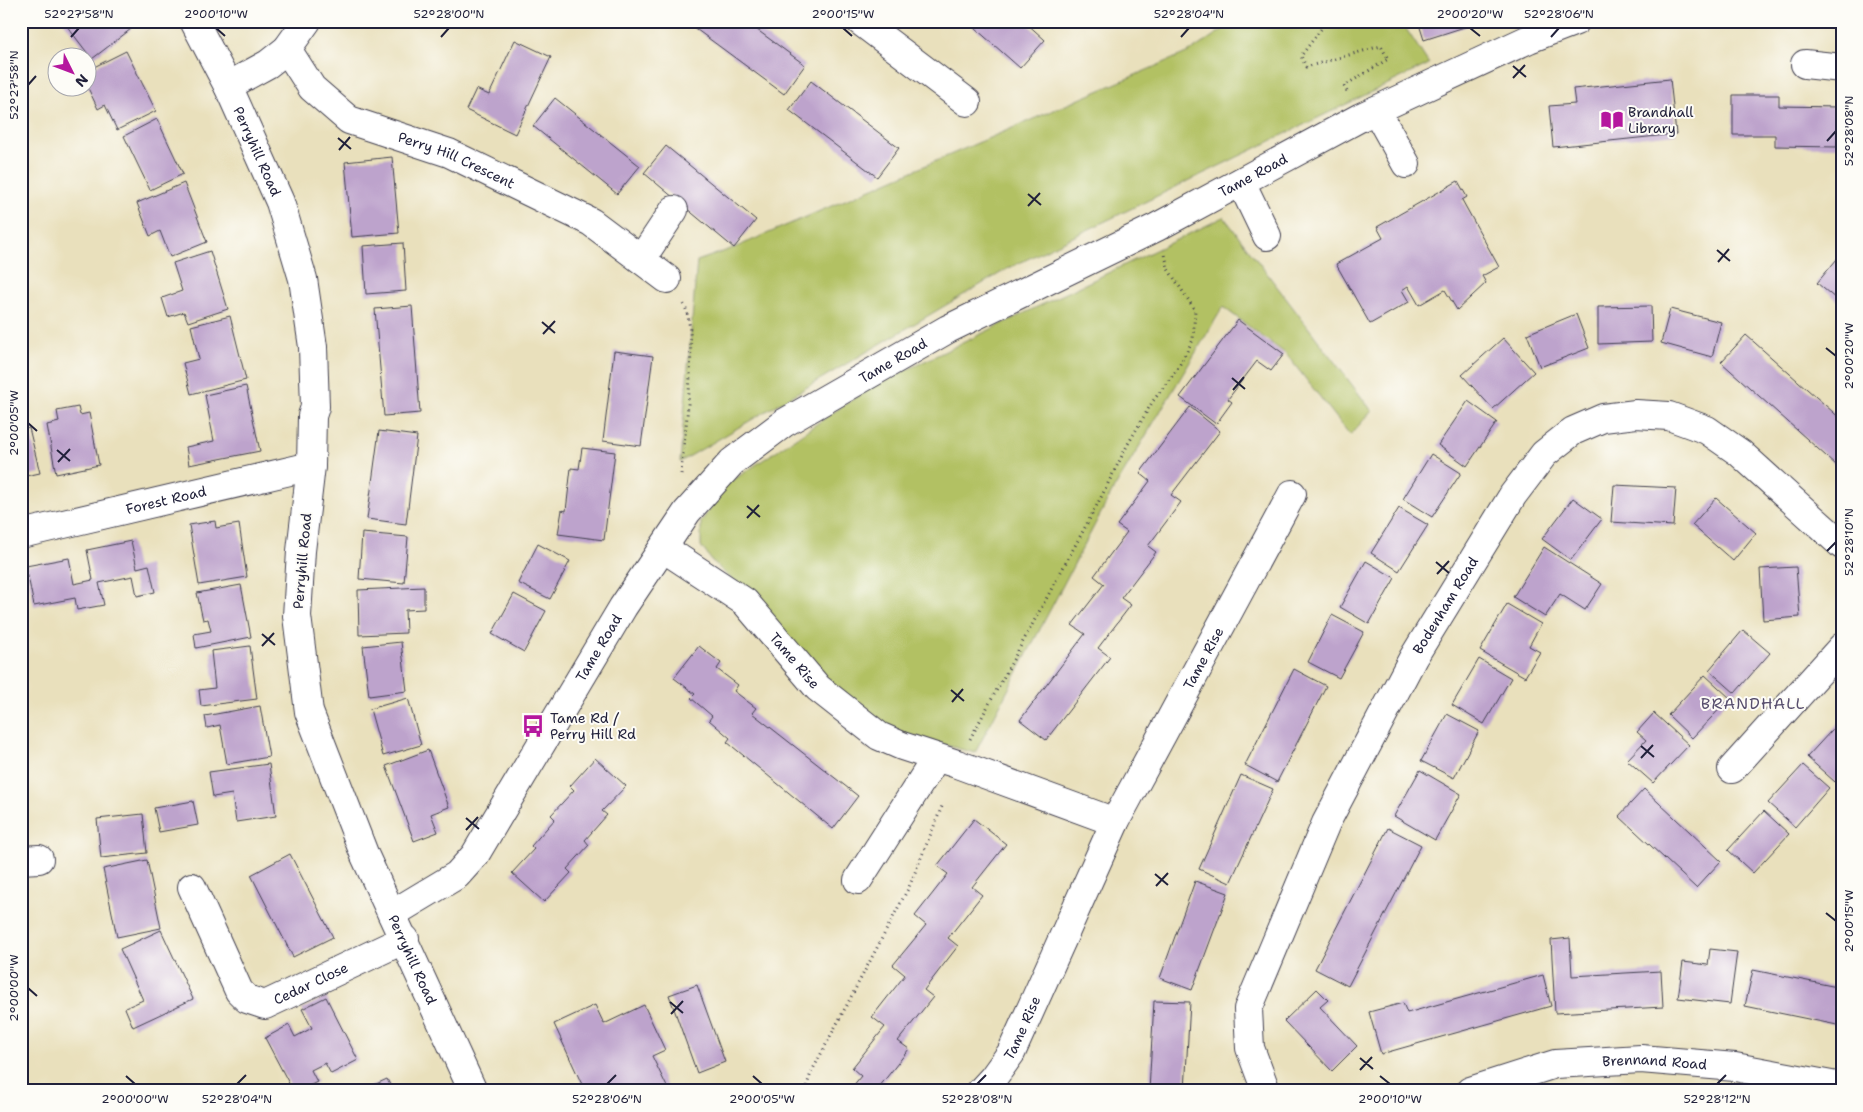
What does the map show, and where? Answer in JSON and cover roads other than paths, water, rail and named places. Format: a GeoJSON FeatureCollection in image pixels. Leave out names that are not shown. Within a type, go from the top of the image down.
{"type":"FeatureCollection","features":[{"type":"Feature","properties":{"kind":"street","name":"Perryhill Road"},"geometry":{"type":"LineString","coordinates":[[194,21],[228,86],[280,202],[303,279],[313,346],[315,407],[312,416],[311,466],[301,552],[297,616],[309,712],[338,791],[472,1091]]}},
{"type":"Feature","properties":{"kind":"street"},"geometry":{"type":"LineString","coordinates":[[228,86],[268,64],[286,49],[306,21]]}},
{"type":"Feature","properties":{"kind":"street"},"geometry":{"type":"LineString","coordinates":[[860,21],[967,102]]}},
{"type":"Feature","properties":{"kind":"street","name":"Tame Road"},"geometry":{"type":"LineString","coordinates":[[392,914],[457,875],[475,856],[623,607],[687,512],[732,462],[784,423],[948,329],[1157,227],[1369,114],[1529,39],[1576,21]]}},
{"type":"Feature","properties":{"kind":"street","name":"Perry Hill Crescent"},"geometry":{"type":"LineString","coordinates":[[286,49],[312,88],[349,120],[449,153],[591,222],[642,258],[667,279]]}},
{"type":"Feature","properties":{"kind":"street"},"geometry":{"type":"LineString","coordinates":[[1805,64],[1842,68]]}},
{"type":"Feature","properties":{"kind":"street"},"geometry":{"type":"LineString","coordinates":[[1369,114],[1406,164]]}},
{"type":"Feature","properties":{"kind":"street"},"geometry":{"type":"LineString","coordinates":[[1240,182],[1267,236]]}},
{"type":"Feature","properties":{"kind":"street"},"geometry":{"type":"LineString","coordinates":[[642,258],[674,210]]}},
{"type":"Feature","properties":{"kind":"street","name":"Bodenham Road"},"geometry":{"type":"LineString","coordinates":[[1266,1091],[1250,1048],[1248,1009],[1326,823],[1413,658],[1513,495],[1544,454],[1573,431],[1603,418],[1636,414],[1669,416],[1707,430],[1740,453],[1842,545]]}},
{"type":"Feature","properties":{"kind":"street","name":"Forest Road"},"geometry":{"type":"LineString","coordinates":[[21,534],[311,466]]}},
{"type":"Feature","properties":{"kind":"street","name":"Tame Rise"},"geometry":{"type":"LineString","coordinates":[[981,1091],[1011,1053],[1115,822],[1292,494]]}},
{"type":"Feature","properties":{"kind":"street","name":"Tame Rise"},"geometry":{"type":"LineString","coordinates":[[663,548],[745,602],[818,688],[878,736],[1115,822]]}},
{"type":"Feature","properties":{"kind":"street"},"geometry":{"type":"LineString","coordinates":[[1732,769],[1842,647]]}},
{"type":"Feature","properties":{"kind":"street"},"geometry":{"type":"LineString","coordinates":[[858,880],[946,761]]}},
{"type":"Feature","properties":{"kind":"street","name":"Cedar Close"},"geometry":{"type":"LineString","coordinates":[[192,887],[239,991],[247,999],[265,1005],[405,940]]}},
{"type":"Feature","properties":{"kind":"street","name":"Brennand Road"},"geometry":{"type":"LineString","coordinates":[[1470,1091],[1555,1064],[1641,1059],[1735,1066],[1842,1087]]}},
{"type":"Feature","properties":{"kind":"place","name":"Brandhall Library"},"geometry":{"type":"Point","coordinates":[1612,120]}},
{"type":"Feature","properties":{"kind":"place","name":"Tame Rd / Perry Hill Rd"},"geometry":{"type":"Point","coordinates":[533,726]}},
{"type":"Feature","properties":{"kind":"district","name":"BRANDHALL"},"geometry":{"type":"Point","coordinates":[1753,703]}}]}
